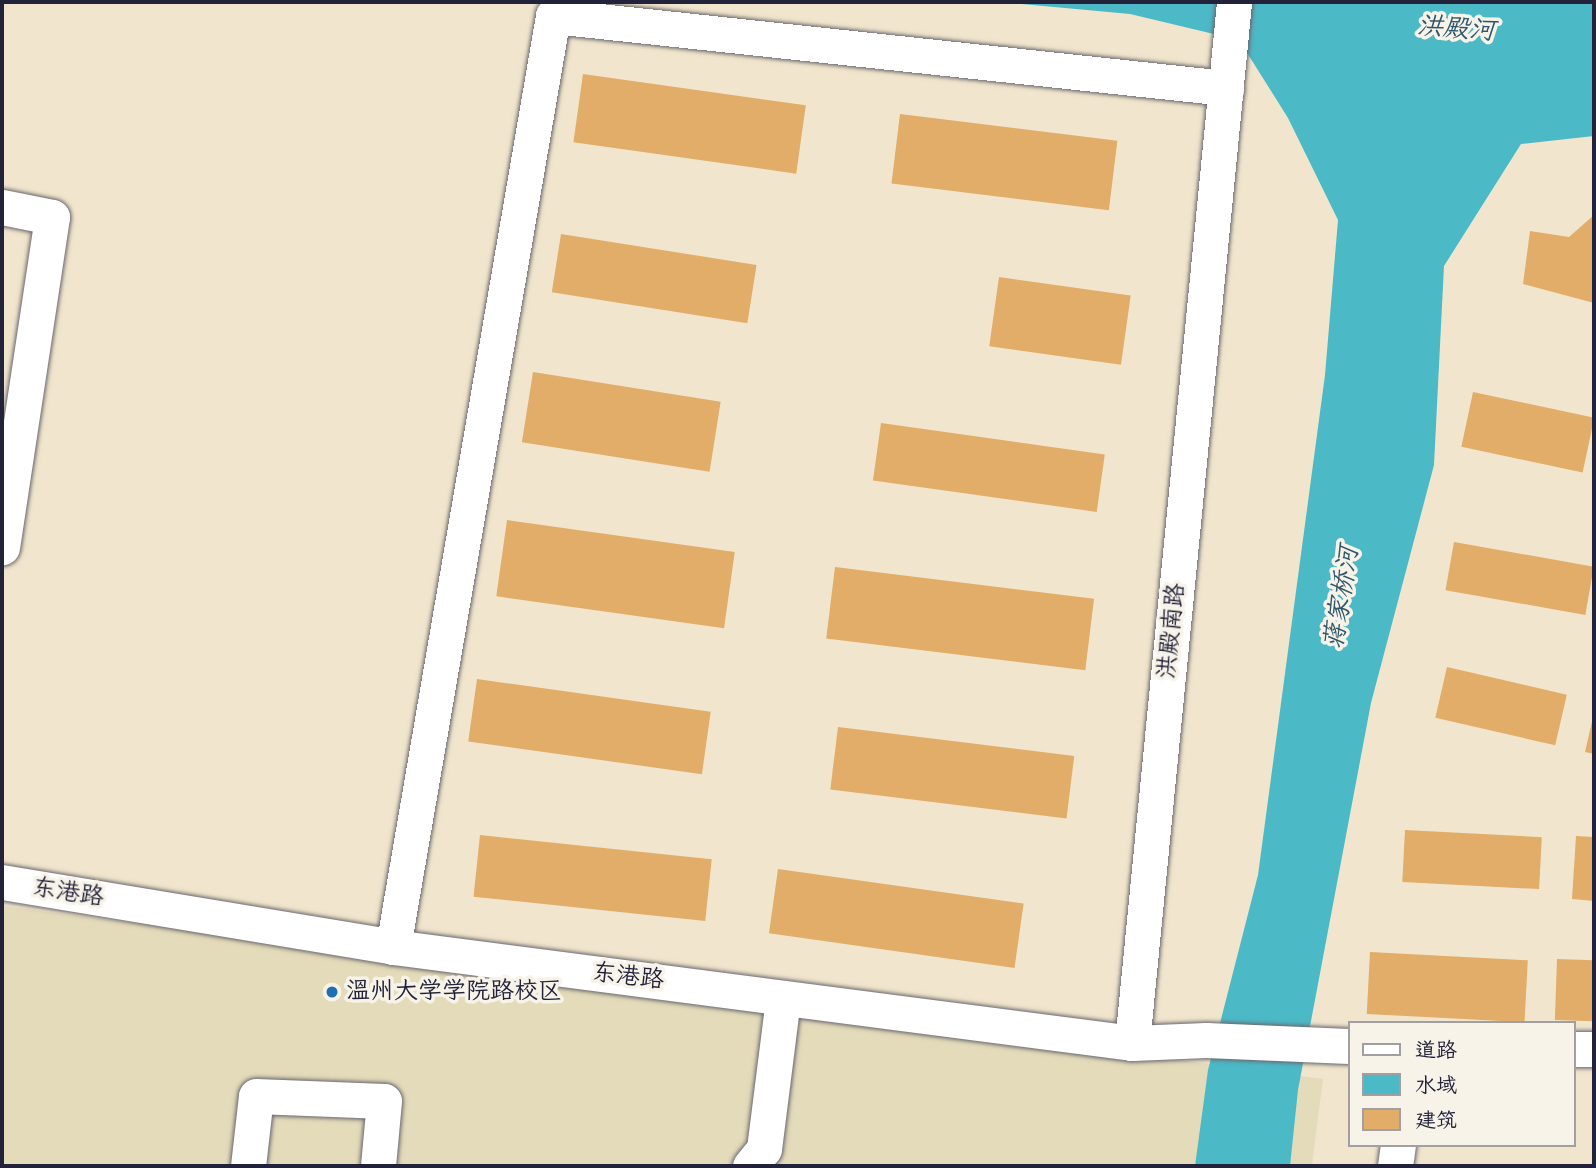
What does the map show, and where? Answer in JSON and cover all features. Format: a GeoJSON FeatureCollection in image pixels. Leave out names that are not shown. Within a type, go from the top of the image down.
{"type":"FeatureCollection","features":[{"type":"Feature","properties":{"kind":"street","name":"洪殿南路"},"geometry":{"type":"LineString","coordinates":[[1132,1043],[1234,2]]}},
{"type":"Feature","properties":{"kind":"street"},"geometry":{"type":"LineString","coordinates":[[393,947],[553,16],[1226,88]]}},
{"type":"Feature","properties":{"kind":"street"},"geometry":{"type":"LineString","coordinates":[[2,207],[52,217],[2,547]]}},
{"type":"Feature","properties":{"kind":"street","name":"东港路"},"geometry":{"type":"LineString","coordinates":[[2,882],[393,947],[1132,1043]]}},
{"type":"Feature","properties":{"kind":"street"},"geometry":{"type":"LineString","coordinates":[[750,1166],[764,1149],[783,998]]}},
{"type":"Feature","properties":{"kind":"street"},"geometry":{"type":"LineString","coordinates":[[1132,1043],[1206,1040],[1339,1046]]}},
{"type":"Feature","properties":{"kind":"street"},"geometry":{"type":"LineString","coordinates":[[1575,1049],[1594,1049]]}},
{"type":"Feature","properties":{"kind":"street"},"geometry":{"type":"LineString","coordinates":[[248,1166],[256,1096],[384,1101],[378,1166]]}},
{"type":"Feature","properties":{"kind":"street"},"geometry":{"type":"LineString","coordinates":[[1395,1166],[1398,1147]]}},
{"type":"Feature","properties":{"kind":"shaded area","name":"温州大学学院路校区"},"geometry":{"type":"Polygon","coordinates":[[[2,906],[1323,1079],[1312,1166],[2,1166],[2,906]]]}},
{"type":"Feature","properties":{"kind":"water"},"geometry":{"type":"Polygon","coordinates":[[[1001,2],[1594,2],[1594,136],[1521,144],[1444,266],[1434,465],[1371,703],[1298,1090],[1290,1166],[1195,1166],[1208,1070],[1258,875],[1325,375],[1338,220],[1288,118],[1239,40],[1130,14],[1001,2]]]}},
{"type":"Feature","properties":{"kind":"building"},"geometry":{"type":"Polygon","coordinates":[[[583,74],[806,105],[796,174],[573,142],[583,74]]]}},
{"type":"Feature","properties":{"kind":"building"},"geometry":{"type":"Polygon","coordinates":[[[900,114],[1117,141],[1109,210],[891,183],[900,114]]]}},
{"type":"Feature","properties":{"kind":"building"},"geometry":{"type":"Polygon","coordinates":[[[1594,215],[1594,303],[1523,284],[1530,231],[1569,237],[1594,215]]]}},
{"type":"Feature","properties":{"kind":"building"},"geometry":{"type":"Polygon","coordinates":[[[561,234],[757,265],[747,323],[552,292],[561,234]]]}},
{"type":"Feature","properties":{"kind":"building"},"geometry":{"type":"Polygon","coordinates":[[[999,277],[1131,296],[1121,365],[989,346],[999,277]]]}},
{"type":"Feature","properties":{"kind":"building"},"geometry":{"type":"Polygon","coordinates":[[[533,372],[721,402],[710,472],[522,442],[533,372]]]}},
{"type":"Feature","properties":{"kind":"building"},"geometry":{"type":"Polygon","coordinates":[[[1473,392],[1594,418],[1583,473],[1461,447],[1473,392]]]}},
{"type":"Feature","properties":{"kind":"building"},"geometry":{"type":"Polygon","coordinates":[[[881,423],[1105,454],[1097,512],[873,480],[881,423]]]}},
{"type":"Feature","properties":{"kind":"building"},"geometry":{"type":"Polygon","coordinates":[[[507,520],[735,552],[724,628],[496,596],[507,520]]]}},
{"type":"Feature","properties":{"kind":"building"},"geometry":{"type":"Polygon","coordinates":[[[1454,542],[1594,567],[1585,615],[1445,590],[1454,542]]]}},
{"type":"Feature","properties":{"kind":"building"},"geometry":{"type":"Polygon","coordinates":[[[835,567],[1094,599],[1085,670],[826,638],[835,567]]]}},
{"type":"Feature","properties":{"kind":"building"},"geometry":{"type":"Polygon","coordinates":[[[1447,667],[1567,695],[1555,745],[1435,718],[1447,667]]]}},
{"type":"Feature","properties":{"kind":"building"},"geometry":{"type":"Polygon","coordinates":[[[477,679],[711,712],[702,774],[468,741],[477,679]]]}},
{"type":"Feature","properties":{"kind":"building"},"geometry":{"type":"Polygon","coordinates":[[[1594,717],[1594,754],[1585,752],[1594,717]]]}},
{"type":"Feature","properties":{"kind":"building"},"geometry":{"type":"Polygon","coordinates":[[[838,727],[1074,756],[1067,819],[830,790],[838,727]]]}},
{"type":"Feature","properties":{"kind":"building"},"geometry":{"type":"Polygon","coordinates":[[[1405,830],[1542,837],[1539,889],[1402,882],[1405,830]]]}},
{"type":"Feature","properties":{"kind":"building"},"geometry":{"type":"Polygon","coordinates":[[[480,835],[712,859],[705,921],[474,897],[480,835]]]}},
{"type":"Feature","properties":{"kind":"building"},"geometry":{"type":"Polygon","coordinates":[[[1576,836],[1594,837],[1594,901],[1572,899],[1576,836]]]}},
{"type":"Feature","properties":{"kind":"building"},"geometry":{"type":"Polygon","coordinates":[[[778,869],[1024,904],[1015,968],[769,933],[778,869]]]}},
{"type":"Feature","properties":{"kind":"building"},"geometry":{"type":"Polygon","coordinates":[[[1370,952],[1528,960],[1525,1021],[1367,1014],[1370,952]]]}},
{"type":"Feature","properties":{"kind":"building"},"geometry":{"type":"Polygon","coordinates":[[[1557,959],[1594,960],[1592,1021],[1555,1020],[1557,959]]]}},
{"type":"Feature","properties":{"kind":"place","name":"温州大学学院路校区"},"geometry":{"type":"Point","coordinates":[332,992]}},
{"type":"Feature","properties":{"kind":"water label","name":"洪殿河"},"geometry":{"type":"Point","coordinates":[1456,30]}},
{"type":"Feature","properties":{"kind":"water label","name":"蒋家桥河"},"geometry":{"type":"Point","coordinates":[1343,598]}}]}
